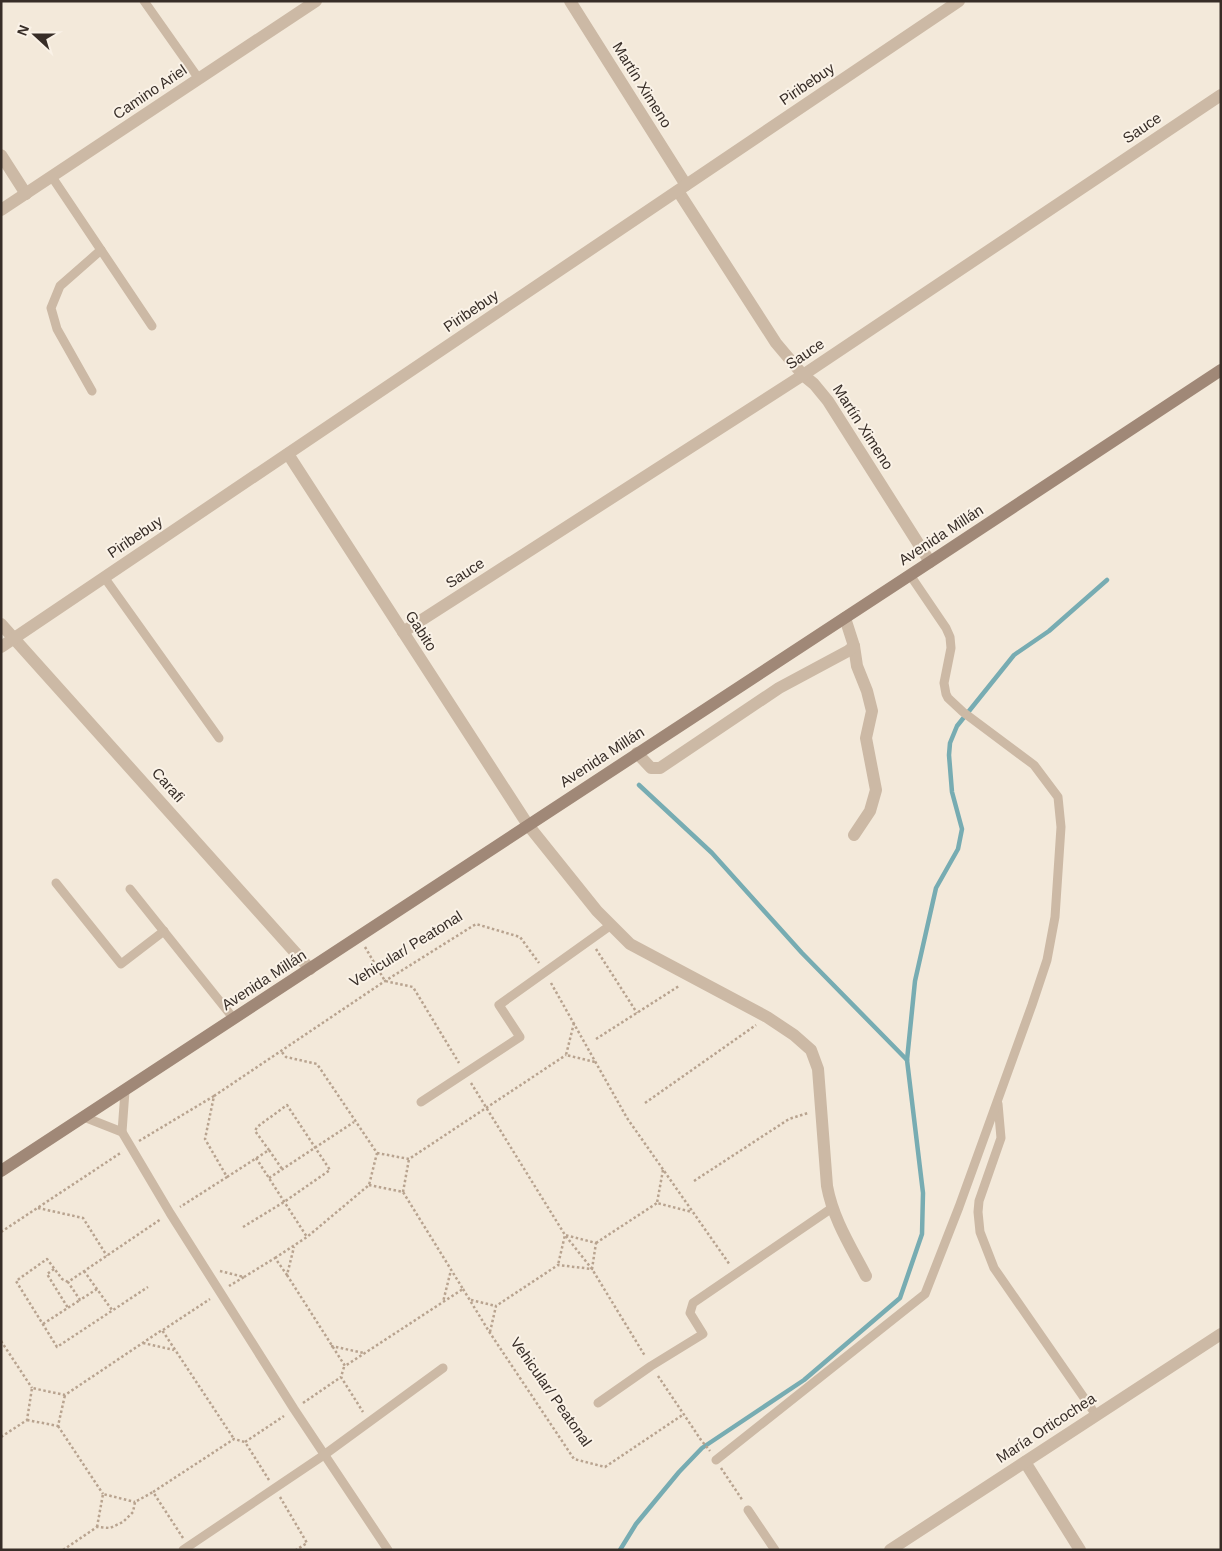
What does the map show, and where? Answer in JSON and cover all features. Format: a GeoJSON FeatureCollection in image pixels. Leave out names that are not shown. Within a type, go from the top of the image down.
{"type":"FeatureCollection","features":[{"type":"Feature","properties":{"kind":"main road","name":"Avenida Millán"},"geometry":{"type":"LineString","coordinates":[[1,1171],[1221,370]]}},
{"type":"Feature","properties":{"kind":"street","name":"Camino Ariel"},"geometry":{"type":"LineString","coordinates":[[1,210],[316,1]]}},
{"type":"Feature","properties":{"kind":"street","name":"Martín Ximeno"},"geometry":{"type":"LineString","coordinates":[[570,1],[776,343],[828,401],[930,562]]}},
{"type":"Feature","properties":{"kind":"street","name":"Piribebuy"},"geometry":{"type":"LineString","coordinates":[[1,646],[959,1]]}},
{"type":"Feature","properties":{"kind":"street","name":"Sauce"},"geometry":{"type":"LineString","coordinates":[[402,632],[803,375],[1221,95]]}},
{"type":"Feature","properties":{"kind":"street"},"geometry":{"type":"LineString","coordinates":[[1,155],[26,194]]}},
{"type":"Feature","properties":{"kind":"street","name":"Gabito"},"geometry":{"type":"LineString","coordinates":[[288,454],[528,825]]}},
{"type":"Feature","properties":{"kind":"street"},"geometry":{"type":"LineString","coordinates":[[845,618],[854,646],[857,666],[867,691],[872,711],[866,738],[876,790],[870,811],[854,835]]}},
{"type":"Feature","properties":{"kind":"street","name":"Carafi"},"geometry":{"type":"LineString","coordinates":[[1,624],[310,968]]}},
{"type":"Feature","properties":{"kind":"street"},"geometry":{"type":"LineString","coordinates":[[637,752],[651,768],[660,768],[779,688],[854,646]]}},
{"type":"Feature","properties":{"kind":"street"},"geometry":{"type":"LineString","coordinates":[[528,825],[597,911],[630,944],[767,1017],[812,1050],[818,1069],[827,1186],[832,1208],[866,1276]]}},
{"type":"Feature","properties":{"kind":"street","name":"María Orticochea"},"geometry":{"type":"LineString","coordinates":[[890,1550],[1221,1334]]}},
{"type":"Feature","properties":{"kind":"street"},"geometry":{"type":"LineString","coordinates":[[1025,1462],[1080,1550]]}},
{"type":"Feature","properties":{"kind":"lane"},"geometry":{"type":"LineString","coordinates":[[144,1],[199,79]]}},
{"type":"Feature","properties":{"kind":"lane"},"geometry":{"type":"LineString","coordinates":[[52,177],[152,326]]}},
{"type":"Feature","properties":{"kind":"lane"},"geometry":{"type":"LineString","coordinates":[[92,391],[57,330],[51,308],[60,286],[101,250]]}},
{"type":"Feature","properties":{"kind":"lane"},"geometry":{"type":"LineString","coordinates":[[718,1464],[925,1294],[959,1207],[1047,960],[1055,916],[1062,827],[1058,797],[1034,765],[973,720],[948,698],[944,689],[950,656],[950,637],[946,628],[910,575]]}},
{"type":"Feature","properties":{"kind":"lane"},"geometry":{"type":"LineString","coordinates":[[104,577],[219,738]]}},
{"type":"Feature","properties":{"kind":"lane"},"geometry":{"type":"LineString","coordinates":[[56,883],[121,964],[164,931]]}},
{"type":"Feature","properties":{"kind":"lane"},"geometry":{"type":"LineString","coordinates":[[130,889],[234,1019]]}},
{"type":"Feature","properties":{"kind":"lane"},"geometry":{"type":"LineString","coordinates":[[421,1102],[520,1037],[499,1005],[544,971],[611,925]]}},
{"type":"Feature","properties":{"kind":"lane"},"geometry":{"type":"LineString","coordinates":[[122,1132],[125,1091]]}},
{"type":"Feature","properties":{"kind":"lane"},"geometry":{"type":"LineString","coordinates":[[998,1100],[1002,1138],[979,1200],[980,1232],[994,1268],[1096,1415]]}},
{"type":"Feature","properties":{"kind":"lane"},"geometry":{"type":"LineString","coordinates":[[84,1117],[122,1132],[170,1213],[294,1409],[388,1550]]}},
{"type":"Feature","properties":{"kind":"lane"},"geometry":{"type":"LineString","coordinates":[[598,1403],[651,1366],[703,1334],[690,1313],[693,1303],[832,1208]]}},
{"type":"Feature","properties":{"kind":"lane"},"geometry":{"type":"LineString","coordinates":[[186,1548],[324,1455],[443,1368]]}},
{"type":"Feature","properties":{"kind":"lane"},"geometry":{"type":"LineString","coordinates":[[748,1510],[775,1550]]}},
{"type":"Feature","properties":{"kind":"path","name":"Vehicular/ Peatonal"},"geometry":{"type":"LineString","coordinates":[[1,1232],[131,1146],[282,1052],[386,980],[476,924],[520,937],[544,971],[627,1118],[736,1273]]}},
{"type":"Feature","properties":{"kind":"path"},"geometry":{"type":"LineString","coordinates":[[359,937],[386,980],[413,987],[565,1236],[592,1269],[651,1366],[701,1440],[710,1450]]}},
{"type":"Feature","properties":{"kind":"path"},"geometry":{"type":"LineString","coordinates":[[590,940],[637,1013]]}},
{"type":"Feature","properties":{"kind":"path"},"geometry":{"type":"LineString","coordinates":[[596,1039],[693,977]]}},
{"type":"Feature","properties":{"kind":"path"},"geometry":{"type":"LineString","coordinates":[[645,1103],[767,1017]]}},
{"type":"Feature","properties":{"kind":"path"},"geometry":{"type":"LineString","coordinates":[[282,1052],[286,1057],[316,1064],[377,1153],[409,1159],[566,1055],[574,1023]]}},
{"type":"Feature","properties":{"kind":"path"},"geometry":{"type":"LineString","coordinates":[[566,1055],[596,1062]]}},
{"type":"Feature","properties":{"kind":"path"},"geometry":{"type":"LineString","coordinates":[[214,1096],[205,1139],[227,1177]]}},
{"type":"Feature","properties":{"kind":"path"},"geometry":{"type":"LineString","coordinates":[[244,1227],[330,1170],[287,1105],[257,1127],[255,1131],[282,1169]]}},
{"type":"Feature","properties":{"kind":"path"},"geometry":{"type":"LineString","coordinates":[[694,1181],[789,1119],[821,1108]]}},
{"type":"Feature","properties":{"kind":"path"},"geometry":{"type":"LineString","coordinates":[[269,1178],[314,1146],[354,1122]]}},
{"type":"Feature","properties":{"kind":"path"},"geometry":{"type":"LineString","coordinates":[[68,1282],[170,1213],[269,1150]]}},
{"type":"Feature","properties":{"kind":"path"},"geometry":{"type":"LineString","coordinates":[[58,1426],[65,1395],[221,1291],[294,1246],[369,1185],[377,1153]]}},
{"type":"Feature","properties":{"kind":"path"},"geometry":{"type":"LineString","coordinates":[[256,1158],[307,1237]]}},
{"type":"Feature","properties":{"kind":"path"},"geometry":{"type":"LineString","coordinates":[[369,1185],[403,1192],[409,1159]]}},
{"type":"Feature","properties":{"kind":"path"},"geometry":{"type":"LineString","coordinates":[[565,1236],[596,1243],[657,1203],[663,1170]]}},
{"type":"Feature","properties":{"kind":"path","name":"Vehicular/ Peatonal"},"geometry":{"type":"LineString","coordinates":[[403,1192],[490,1333],[574,1459],[605,1467],[684,1414]]}},
{"type":"Feature","properties":{"kind":"path"},"geometry":{"type":"LineString","coordinates":[[657,1203],[693,1212]]}},
{"type":"Feature","properties":{"kind":"path"},"geometry":{"type":"LineString","coordinates":[[38,1208],[82,1218],[107,1256]]}},
{"type":"Feature","properties":{"kind":"path"},"geometry":{"type":"LineString","coordinates":[[558,1265],[565,1236]]}},
{"type":"Feature","properties":{"kind":"path"},"geometry":{"type":"LineString","coordinates":[[592,1269],[596,1243]]}},
{"type":"Feature","properties":{"kind":"path"},"geometry":{"type":"LineString","coordinates":[[287,1276],[294,1246]]}},
{"type":"Feature","properties":{"kind":"path"},"geometry":{"type":"LineString","coordinates":[[275,1258],[345,1366]]}},
{"type":"Feature","properties":{"kind":"path"},"geometry":{"type":"LineString","coordinates":[[80,1300],[68,1282],[62,1279],[47,1259],[16,1281],[57,1347],[148,1287]]}},
{"type":"Feature","properties":{"kind":"path"},"geometry":{"type":"LineString","coordinates":[[490,1333],[496,1306],[558,1265],[592,1269]]}},
{"type":"Feature","properties":{"kind":"path"},"geometry":{"type":"LineString","coordinates":[[204,1267],[244,1277]]}},
{"type":"Feature","properties":{"kind":"path"},"geometry":{"type":"LineString","coordinates":[[54,1269],[47,1274],[68,1308]]}},
{"type":"Feature","properties":{"kind":"path"},"geometry":{"type":"LineString","coordinates":[[443,1302],[450,1270]]}},
{"type":"Feature","properties":{"kind":"path"},"geometry":{"type":"LineString","coordinates":[[84,1271],[112,1310]]}},
{"type":"Feature","properties":{"kind":"path"},"geometry":{"type":"LineString","coordinates":[[43,1324],[97,1289]]}},
{"type":"Feature","properties":{"kind":"path"},"geometry":{"type":"LineString","coordinates":[[245,1442],[341,1377],[345,1366],[463,1289]]}},
{"type":"Feature","properties":{"kind":"path"},"geometry":{"type":"LineString","coordinates":[[470,1300],[496,1306]]}},
{"type":"Feature","properties":{"kind":"path"},"geometry":{"type":"LineString","coordinates":[[162,1330],[234,1438],[245,1442],[275,1488],[307,1543],[296,1550]]}},
{"type":"Feature","properties":{"kind":"path"},"geometry":{"type":"LineString","coordinates":[[1,1341],[32,1388],[28,1420]]}},
{"type":"Feature","properties":{"kind":"path"},"geometry":{"type":"LineString","coordinates":[[143,1343],[176,1350]]}},
{"type":"Feature","properties":{"kind":"path"},"geometry":{"type":"LineString","coordinates":[[332,1346],[364,1353]]}},
{"type":"Feature","properties":{"kind":"path"},"geometry":{"type":"LineString","coordinates":[[341,1377],[370,1421]]}},
{"type":"Feature","properties":{"kind":"path"},"geometry":{"type":"LineString","coordinates":[[32,1388],[65,1395]]}},
{"type":"Feature","properties":{"kind":"path"},"geometry":{"type":"LineString","coordinates":[[1,1437],[28,1420],[58,1426],[103,1494],[135,1502],[234,1438]]}},
{"type":"Feature","properties":{"kind":"path"},"geometry":{"type":"LineString","coordinates":[[718,1464],[748,1510]]}},
{"type":"Feature","properties":{"kind":"path"},"geometry":{"type":"LineString","coordinates":[[153,1492],[186,1548]]}},
{"type":"Feature","properties":{"kind":"path"},"geometry":{"type":"LineString","coordinates":[[97,1527],[103,1494]]}},
{"type":"Feature","properties":{"kind":"path"},"geometry":{"type":"LineString","coordinates":[[63,1550],[97,1527],[110,1528],[123,1522],[133,1512],[135,1502]]}},
{"type":"Feature","properties":{"kind":"path"},"geometry":{"type":"LineString","coordinates":[[302,1546],[305,1550]]}},
{"type":"Feature","properties":{"kind":"waterway"},"geometry":{"type":"LineString","coordinates":[[620,1550],[636,1524],[679,1472],[702,1448],[804,1380],[900,1298],[922,1234],[923,1193],[907,1060],[915,981],[936,888],[958,849],[962,829],[952,792],[950,743],[957,726],[1014,655],[1049,631],[1107,580]]}},
{"type":"Feature","properties":{"kind":"waterway"},"geometry":{"type":"LineString","coordinates":[[639,785],[712,853],[802,953],[907,1060]]}}]}
